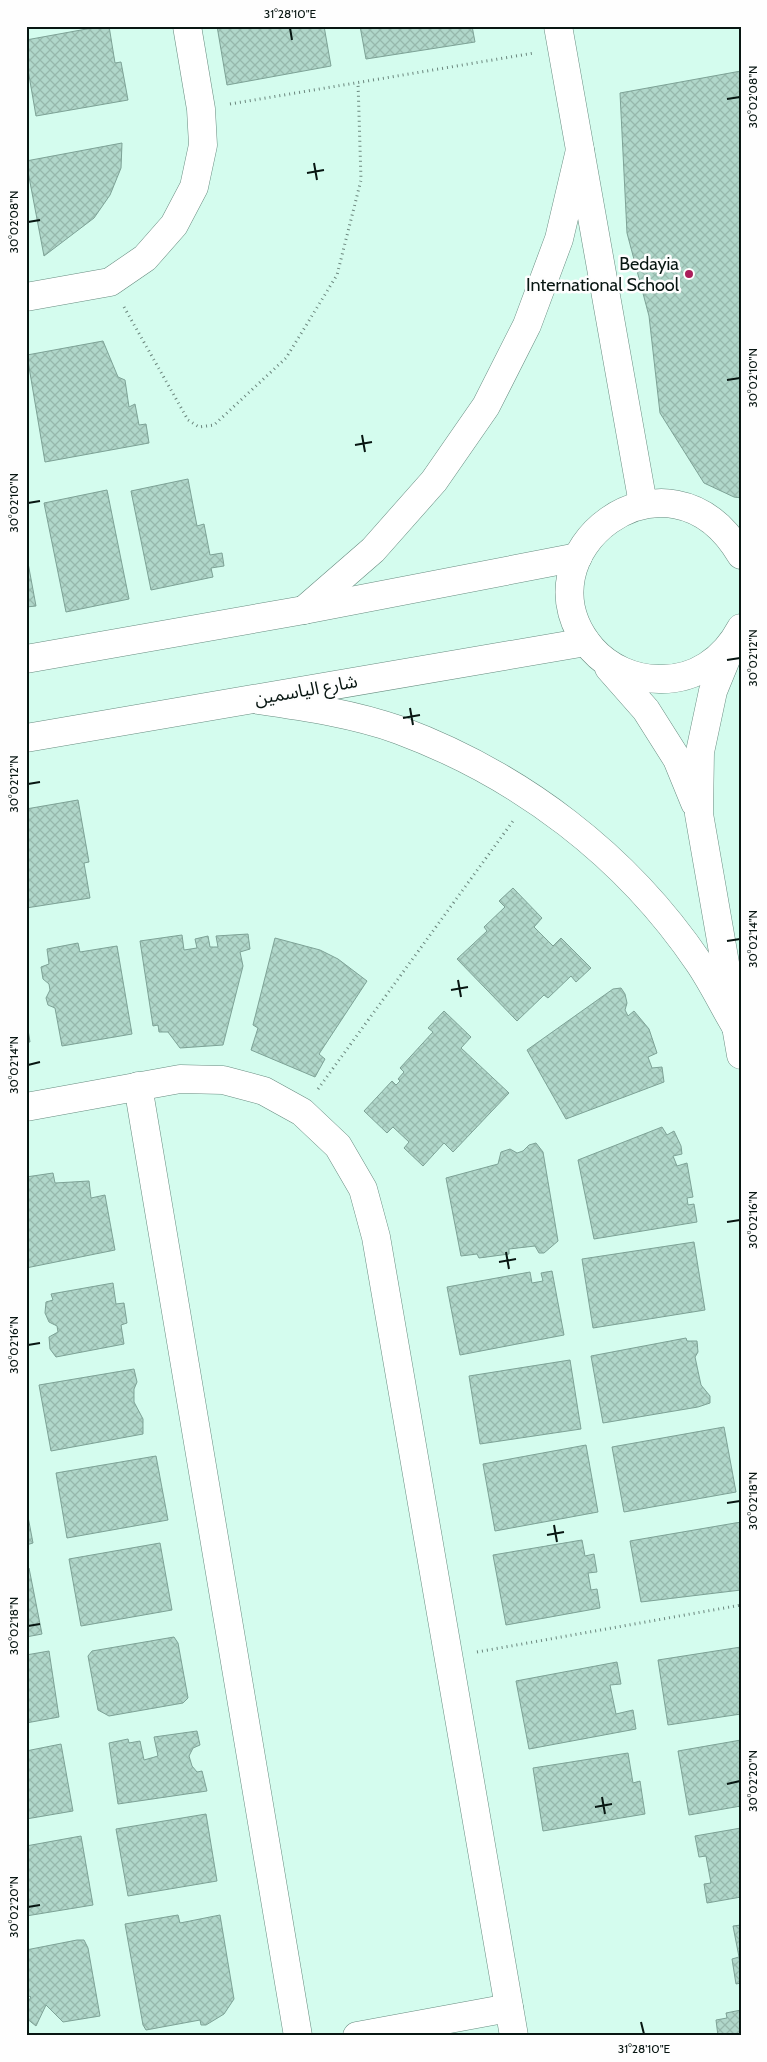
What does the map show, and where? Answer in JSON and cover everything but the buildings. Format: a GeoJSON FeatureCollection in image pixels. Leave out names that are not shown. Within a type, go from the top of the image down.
{"type":"FeatureCollection","features":[{"type":"Feature","properties":{"kind":"street"},"geometry":{"type":"LineString","coordinates":[[26,297],[110,282],[145,258],[174,225],[194,187],[203,145],[201,109],[187,26]]}},
{"type":"Feature","properties":{"kind":"street"},"geometry":{"type":"LineString","coordinates":[[560,37],[643,504]]}},
{"type":"Feature","properties":{"kind":"street"},"geometry":{"type":"LineString","coordinates":[[304,610],[379,543],[434,481],[486,406],[528,325],[559,240],[580,150]]}},
{"type":"Feature","properties":{"kind":"street"},"geometry":{"type":"LineString","coordinates":[[738,544],[718,525],[696,510],[683,506],[663,503],[643,504],[622,511],[603,523],[588,538],[578,557],[571,578],[571,601],[576,622],[593,650],[651,718],[677,759],[699,814],[741,1055]]}},
{"type":"Feature","properties":{"kind":"street"},"geometry":{"type":"LineString","coordinates":[[26,658],[304,610],[578,557]]}},
{"type":"Feature","properties":{"kind":"street"},"geometry":{"type":"LineString","coordinates":[[593,650],[622,672],[646,680],[672,680],[696,673],[718,659],[738,634]]}},
{"type":"Feature","properties":{"kind":"street"},"geometry":{"type":"LineString","coordinates":[[699,814],[702,743],[713,691],[738,634]]}},
{"type":"Feature","properties":{"kind":"street","name":"شارع الياسمين"},"geometry":{"type":"LineString","coordinates":[[26,738],[252,700],[593,650]]}},
{"type":"Feature","properties":{"kind":"street"},"geometry":{"type":"LineString","coordinates":[[252,700],[326,710],[398,730],[466,759],[531,796],[594,844],[651,900],[699,963],[736,1027]]}},
{"type":"Feature","properties":{"kind":"street"},"geometry":{"type":"LineString","coordinates":[[26,1107],[180,1079],[223,1080],[264,1091],[302,1112],[338,1146],[363,1189],[376,1237],[514,2036]]}},
{"type":"Feature","properties":{"kind":"street"},"geometry":{"type":"LineString","coordinates":[[138,1086],[298,2036]]}},
{"type":"Feature","properties":{"kind":"street"},"geometry":{"type":"LineString","coordinates":[[357,2036],[510,2008]]}},
{"type":"Feature","properties":{"kind":"path"},"geometry":{"type":"LineString","coordinates":[[201,109],[358,82],[560,37]]}},
{"type":"Feature","properties":{"kind":"path"},"geometry":{"type":"LineString","coordinates":[[110,282],[188,420],[200,427],[214,425],[286,358],[337,275],[361,180],[358,82]]}},
{"type":"Feature","properties":{"kind":"path"},"geometry":{"type":"LineString","coordinates":[[302,1112],[531,796]]}},
{"type":"Feature","properties":{"kind":"path"},"geometry":{"type":"LineString","coordinates":[[450,1657],[741,1605]]}},
{"type":"Feature","properties":{"kind":"place","name":"Bedayia International School"},"geometry":{"type":"Point","coordinates":[689,274]}}]}
